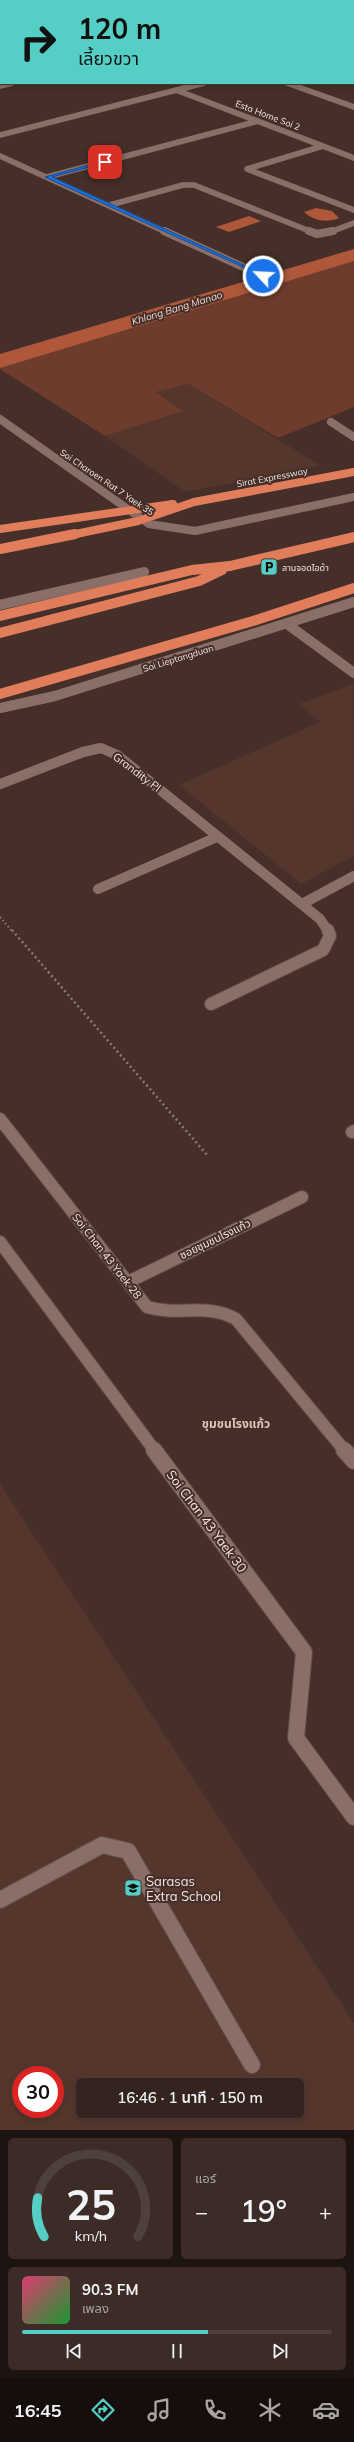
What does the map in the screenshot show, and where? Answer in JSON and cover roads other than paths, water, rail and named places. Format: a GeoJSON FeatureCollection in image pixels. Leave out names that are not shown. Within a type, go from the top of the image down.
{"type":"FeatureCollection","features":[{"type":"Feature","properties":{"kind":"highway","name":"Sirat Expressway"},"geometry":{"type":"LineString","coordinates":[[194,502],[354,472]]}},
{"type":"Feature","properties":{"kind":"highway"},"geometry":{"type":"LineString","coordinates":[[0,529],[136,508],[194,502]]}},
{"type":"Feature","properties":{"kind":"highway"},"geometry":{"type":"LineString","coordinates":[[0,549],[138,521],[194,502]]}},
{"type":"Feature","properties":{"kind":"highway"},"geometry":{"type":"LineString","coordinates":[[0,616],[192,570],[230,566],[354,537]]}},
{"type":"Feature","properties":{"kind":"highway"},"geometry":{"type":"LineString","coordinates":[[0,633],[199,582],[230,566]]}},
{"type":"Feature","properties":{"kind":"highway"},"geometry":{"type":"LineString","coordinates":[[2,694],[253,621],[354,588]]}},
{"type":"Feature","properties":{"kind":"street"},"geometry":{"type":"LineString","coordinates":[[0,135],[200,84]]}},
{"type":"Feature","properties":{"kind":"street"},"geometry":{"type":"LineString","coordinates":[[290,84],[354,107]]}},
{"type":"Feature","properties":{"kind":"street","name":"Esta Home Soi 2"},"geometry":{"type":"LineString","coordinates":[[176,90],[354,158]]}},
{"type":"Feature","properties":{"kind":"street"},"geometry":{"type":"LineString","coordinates":[[47,177],[258,121]]}},
{"type":"Feature","properties":{"kind":"street"},"geometry":{"type":"LineString","coordinates":[[323,146],[247,169],[354,210]]}},
{"type":"Feature","properties":{"kind":"street"},"geometry":{"type":"LineString","coordinates":[[0,156],[263,276]]}},
{"type":"Feature","properties":{"kind":"street"},"geometry":{"type":"LineString","coordinates":[[110,205],[188,184],[317,234],[324,234],[354,223]]}},
{"type":"Feature","properties":{"kind":"street","name":"Soi Charoen Rat 7 Yaek 35"},"geometry":{"type":"LineString","coordinates":[[0,420],[149,524],[195,531],[354,497]]}},
{"type":"Feature","properties":{"kind":"street"},"geometry":{"type":"LineString","coordinates":[[331,422],[354,436]]}},
{"type":"Feature","properties":{"kind":"street"},"geometry":{"type":"LineString","coordinates":[[0,605],[144,572]]}},
{"type":"Feature","properties":{"kind":"street","name":"Soi Lieptangduan"},"geometry":{"type":"LineString","coordinates":[[0,708],[55,696],[354,602]]}},
{"type":"Feature","properties":{"kind":"street"},"geometry":{"type":"LineString","coordinates":[[287,624],[354,673]]}},
{"type":"Feature","properties":{"kind":"street","name":"Grandity Pl"},"geometry":{"type":"LineString","coordinates":[[0,784],[83,752],[101,748],[117,755],[302,904],[327,927],[330,936],[323,950],[211,1004]]}},
{"type":"Feature","properties":{"kind":"street"},"geometry":{"type":"LineString","coordinates":[[98,889],[217,837]]}},
{"type":"Feature","properties":{"kind":"street"},"geometry":{"type":"LineString","coordinates":[[302,904],[354,876]]}},
{"type":"Feature","properties":{"kind":"street","name":"Soi Chan 43 Yaek 28"},"geometry":{"type":"LineString","coordinates":[[0,1119],[147,1306],[156,1310],[167,1312],[213,1308],[224,1311],[236,1319],[354,1461]]}},
{"type":"Feature","properties":{"kind":"street","name":"ซอยชุมชนโรงแก้ว"},"geometry":{"type":"LineString","coordinates":[[128,1282],[302,1197]]}},
{"type":"Feature","properties":{"kind":"street","name":"Soi Chan 43 Yaek 30"},"geometry":{"type":"LineString","coordinates":[[0,1242],[304,1652],[296,1738],[354,1817]]}},
{"type":"Feature","properties":{"kind":"street"},"geometry":{"type":"LineString","coordinates":[[0,1900],[102,1845],[118,1847],[128,1851],[252,2065]]}},
{"type":"Feature","properties":{"kind":"waterway","name":"Khlong Bang Manao"},"geometry":{"type":"LineString","coordinates":[[0,361],[354,255]]}},
{"type":"Feature","properties":{"kind":"place","name":"ลานจอดไอด้า"},"geometry":{"type":"Point","coordinates":[269,567]}},
{"type":"Feature","properties":{"kind":"place","name":"Sarasas Extra School"},"geometry":{"type":"Point","coordinates":[133,1888]}},
{"type":"Feature","properties":{"kind":"district","name":"ชุมชนโรงแก้ว"},"geometry":{"type":"Point","coordinates":[236,1423]}}]}
